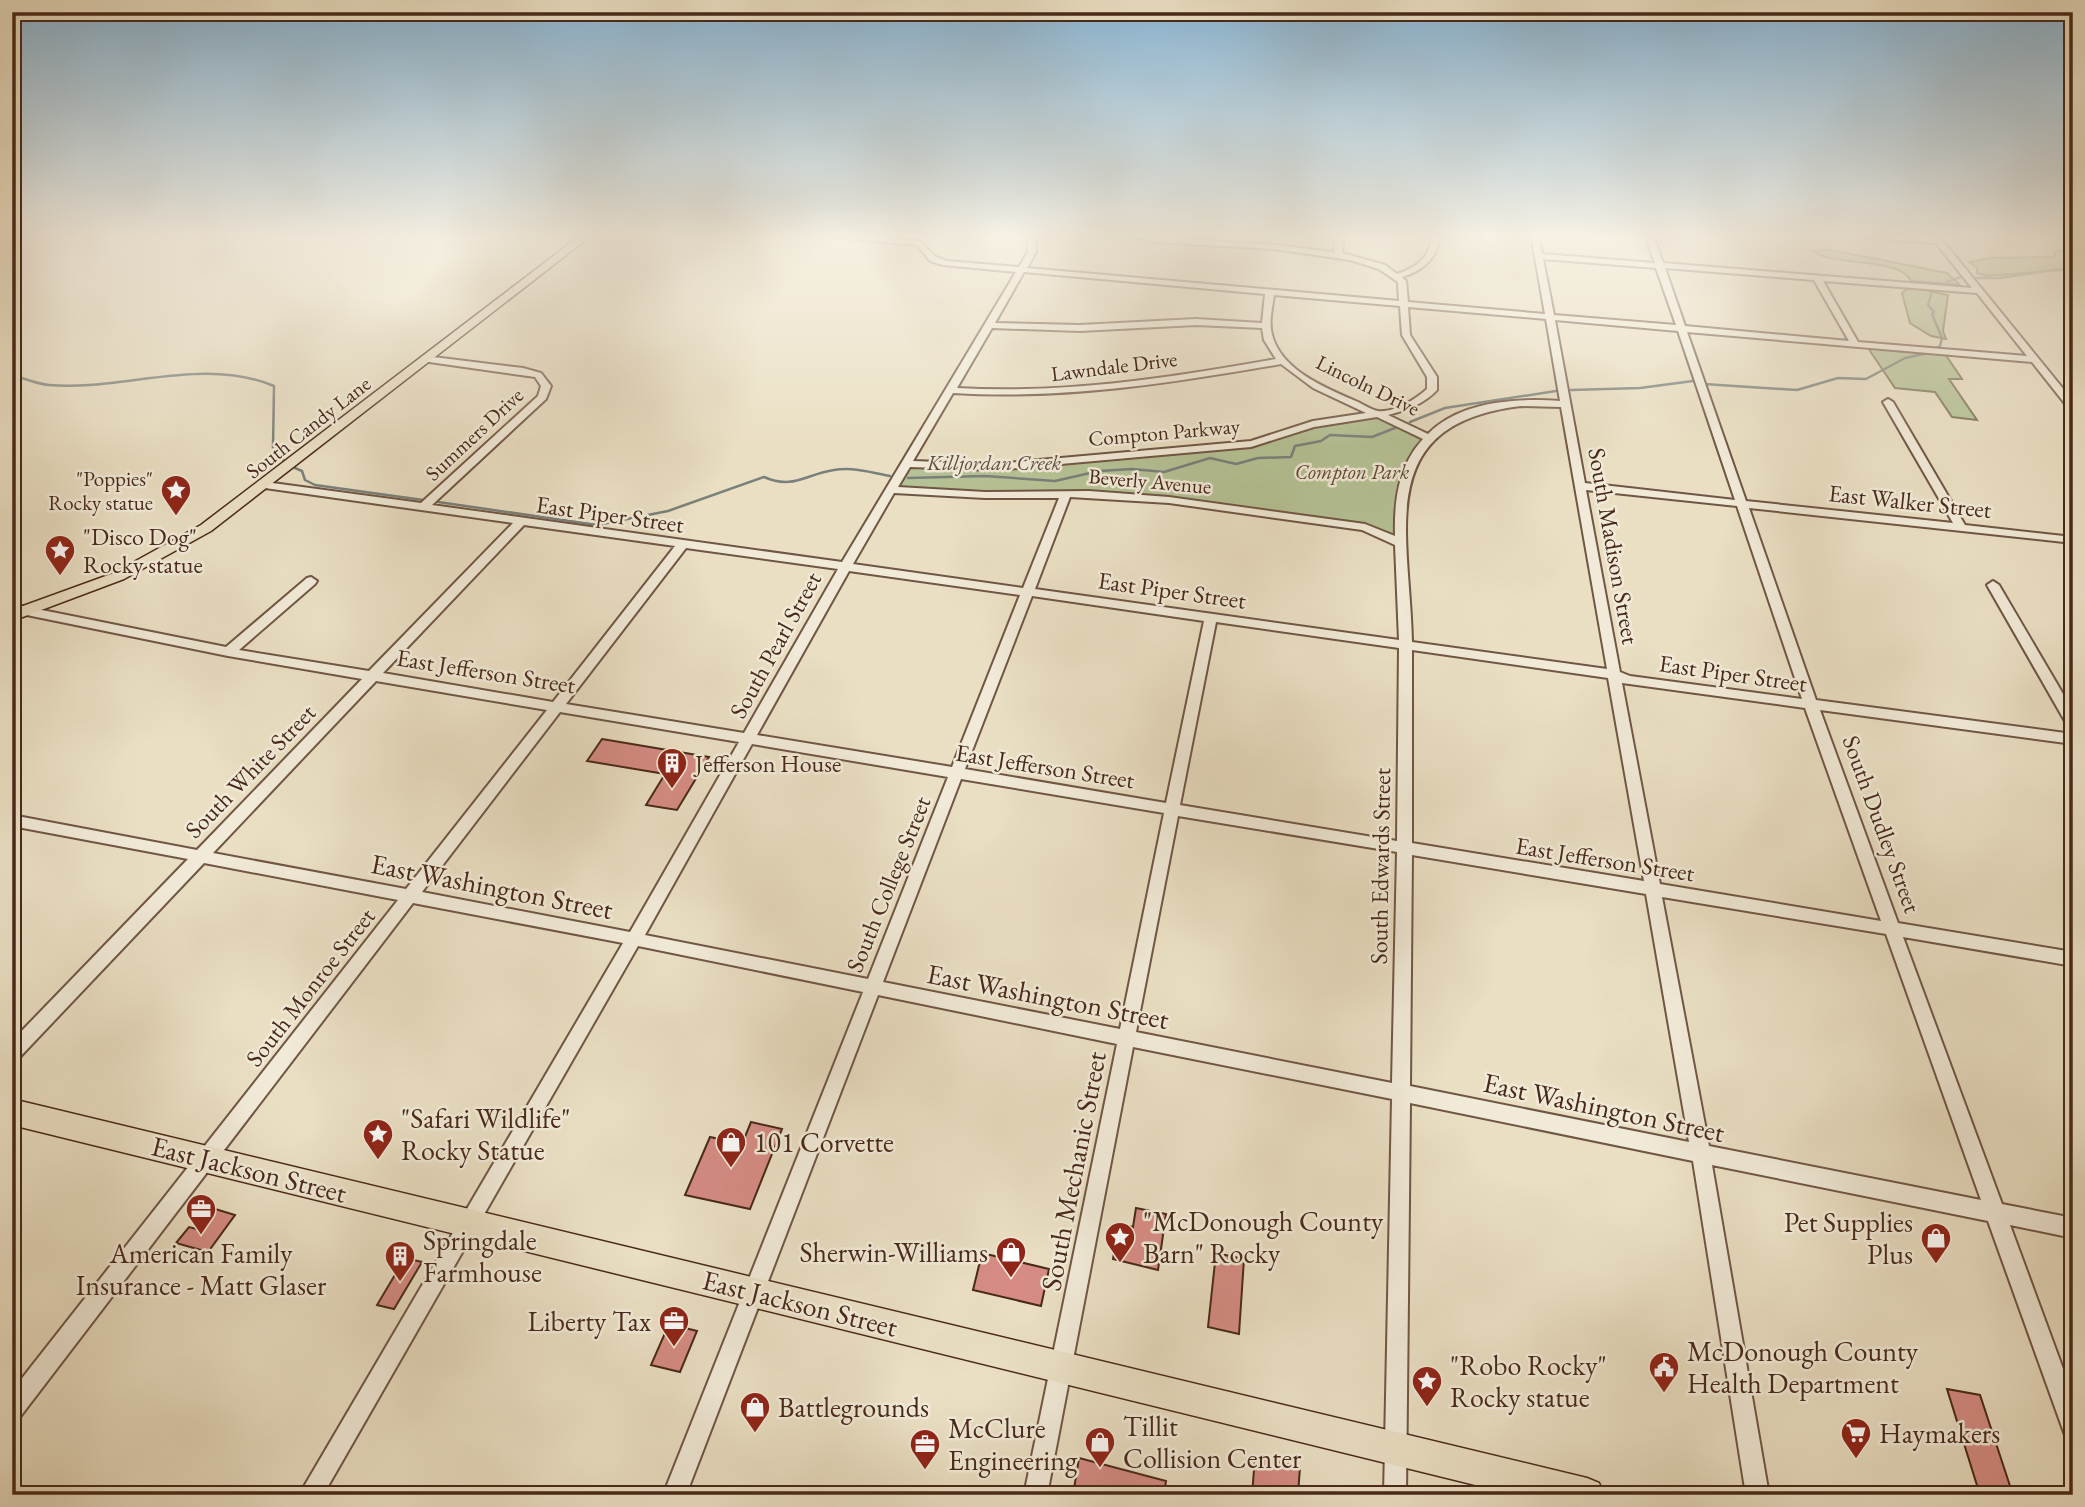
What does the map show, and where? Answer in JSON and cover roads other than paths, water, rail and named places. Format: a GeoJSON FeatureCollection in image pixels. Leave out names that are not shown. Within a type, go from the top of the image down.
{"type":"FeatureCollection","features":[{"type":"Feature","properties":{"kind":"highway","name":"East Jackson Street"},"geometry":{"type":"LineString","coordinates":[[12,1112],[1587,1495]]}},
{"type":"Feature","properties":{"kind":"main road","name":"South Candy Lane"},"geometry":{"type":"LineString","coordinates":[[12,616],[108,581],[163,554],[206,528],[495,305]]}},
{"type":"Feature","properties":{"kind":"street","name":"South Pearl Street"},"geometry":{"type":"LineString","coordinates":[[310,1495],[634,939],[846,566],[1000,305]]}},
{"type":"Feature","properties":{"kind":"street","name":"Lincoln Drive"},"geometry":{"type":"LineString","coordinates":[[1269,305],[1269,340],[1281,360],[1310,381],[1429,438]]}},
{"type":"Feature","properties":{"kind":"street","name":"Compton Parkway"},"geometry":{"type":"LineString","coordinates":[[907,464],[995,467],[1251,444],[1315,424],[1379,414],[1425,397],[1434,386],[1432,377],[1406,335],[1403,305]]}},
{"type":"Feature","properties":{"kind":"street"},"geometry":{"type":"LineString","coordinates":[[1428,305],[2035,360]]}},
{"type":"Feature","properties":{"kind":"street","name":"South Madison Street"},"geometry":{"type":"LineString","coordinates":[[1549,305],[1612,674],[1701,1154],[1758,1495]]}},
{"type":"Feature","properties":{"kind":"street","name":"South Dudley Street"},"geometry":{"type":"LineString","coordinates":[[1674,305],[1811,705],[2073,1427]]}},
{"type":"Feature","properties":{"kind":"street"},"geometry":{"type":"LineString","coordinates":[[1833,305],[1855,344]]}},
{"type":"Feature","properties":{"kind":"street"},"geometry":{"type":"LineString","coordinates":[[1990,305],[2073,408]]}},
{"type":"Feature","properties":{"kind":"street"},"geometry":{"type":"LineString","coordinates":[[989,325],[1080,328],[1206,322],[1267,326]]}},
{"type":"Feature","properties":{"kind":"street","name":"Summers Drive"},"geometry":{"type":"LineString","coordinates":[[422,508],[542,397],[546,386],[538,375],[523,370],[425,359]]}},
{"type":"Feature","properties":{"kind":"street","name":"Lawndale Drive"},"geometry":{"type":"LineString","coordinates":[[950,390],[1008,394],[1074,392],[1281,360]]}},
{"type":"Feature","properties":{"kind":"street","name":"South Edwards Street"},"geometry":{"type":"LineString","coordinates":[[1395,1495],[1398,1092],[1406,643],[1400,543],[1401,507],[1409,469],[1429,438],[1467,414],[1490,407],[1531,402],[1566,404]]}},
{"type":"Feature","properties":{"kind":"street"},"geometry":{"type":"LineString","coordinates":[[1888,402],[1961,528]]}},
{"type":"Feature","properties":{"kind":"street","name":"East Piper Street"},"geometry":{"type":"LineString","coordinates":[[265,485],[682,545],[1406,643],[1612,674],[1628,680],[2073,739]]}},
{"type":"Feature","properties":{"kind":"street","name":"East Walker Street"},"geometry":{"type":"LineString","coordinates":[[1581,486],[2073,540]]}},
{"type":"Feature","properties":{"kind":"street","name":"Beverly Avenue"},"geometry":{"type":"LineString","coordinates":[[892,490],[1134,497],[1282,514],[1365,527],[1400,543]]}},
{"type":"Feature","properties":{"kind":"street","name":"South College Street"},"geometry":{"type":"LineString","coordinates":[[674,1495],[1066,494]]}},
{"type":"Feature","properties":{"kind":"street","name":"South White Street"},"geometry":{"type":"LineString","coordinates":[[12,1053],[520,522]]}},
{"type":"Feature","properties":{"kind":"street","name":"South Monroe Street"},"geometry":{"type":"LineString","coordinates":[[12,1409],[682,545]]}},
{"type":"Feature","properties":{"kind":"street"},"geometry":{"type":"LineString","coordinates":[[228,652],[311,582]]}},
{"type":"Feature","properties":{"kind":"street"},"geometry":{"type":"LineString","coordinates":[[1993,585],[2073,723]]}},
{"type":"Feature","properties":{"kind":"street","name":"East Jefferson Street"},"geometry":{"type":"LineString","coordinates":[[12,608],[228,652],[1404,850],[2073,959]]}},
{"type":"Feature","properties":{"kind":"street","name":"South Mechanic Street"},"geometry":{"type":"LineString","coordinates":[[1035,1495],[1211,616]]}},
{"type":"Feature","properties":{"kind":"street","name":"East Washington Street"},"geometry":{"type":"LineString","coordinates":[[12,820],[634,939],[2073,1228]]}},
{"type":"Feature","properties":{"kind":"waterway","name":"Killjordan Creek"},"geometry":{"type":"LineString","coordinates":[[1928,305],[1934,312],[1932,314],[1942,338],[1940,346],[1934,349]]}},
{"type":"Feature","properties":{"kind":"waterway","name":"Killjordan Creek"},"geometry":{"type":"LineString","coordinates":[[1704,384],[1797,390],[1838,378],[1866,379],[1905,358],[1928,353]]}},
{"type":"Feature","properties":{"kind":"waterway"},"geometry":{"type":"LineString","coordinates":[[12,375],[44,384],[77,386],[163,376],[219,374],[274,386],[273,448],[286,463]]}},
{"type":"Feature","properties":{"kind":"waterway","name":"Killjordan Creek"},"geometry":{"type":"LineString","coordinates":[[1571,390],[1640,388],[1693,381]]}},
{"type":"Feature","properties":{"kind":"waterway","name":"Killjordan Creek"},"geometry":{"type":"LineString","coordinates":[[1410,422],[1445,408],[1556,391]]}},
{"type":"Feature","properties":{"kind":"waterway","name":"Killjordan Creek"},"geometry":{"type":"LineString","coordinates":[[908,478],[985,476],[1055,481],[1099,471],[1132,469],[1164,472],[1210,458],[1236,464],[1258,458],[1291,457],[1295,446],[1321,441],[1330,435],[1372,437],[1400,426]]}},
{"type":"Feature","properties":{"kind":"waterway","name":"Killjordan Creek"},"geometry":{"type":"LineString","coordinates":[[295,468],[302,471],[305,480],[315,485],[423,500]]}},
{"type":"Feature","properties":{"kind":"waterway","name":"Killjordan Creek"},"geometry":{"type":"LineString","coordinates":[[438,502],[597,525],[668,511],[764,477],[774,481],[792,482],[824,472],[848,469],[890,476]]}},
{"type":"Feature","properties":{"kind":"place","name":"\"Poppies\" Rocky statue"},"geometry":{"type":"Point","coordinates":[176,517]}},
{"type":"Feature","properties":{"kind":"place","name":"\"Disco Dog\" Rocky statue"},"geometry":{"type":"Point","coordinates":[60,577]}},
{"type":"Feature","properties":{"kind":"place","name":"Jefferson House"},"geometry":{"type":"Point","coordinates":[672,790]}},
{"type":"Feature","properties":{"kind":"place","name":"\"Safari Wildlife\" Rocky Statue"},"geometry":{"type":"Point","coordinates":[378,1161]}},
{"type":"Feature","properties":{"kind":"place","name":"101 Corvette"},"geometry":{"type":"Point","coordinates":[731,1169]}},
{"type":"Feature","properties":{"kind":"place","name":"American Family Insurance - Matt Glaser"},"geometry":{"type":"Point","coordinates":[201,1236]}},
{"type":"Feature","properties":{"kind":"place","name":"\"McDonough County Barn\" Rocky"},"geometry":{"type":"Point","coordinates":[1120,1264]}},
{"type":"Feature","properties":{"kind":"place","name":"Pet Supplies Plus"},"geometry":{"type":"Point","coordinates":[1936,1265]}},
{"type":"Feature","properties":{"kind":"place","name":"Sherwin-Williams"},"geometry":{"type":"Point","coordinates":[1011,1279]}},
{"type":"Feature","properties":{"kind":"place","name":"Springdale Farmhouse"},"geometry":{"type":"Point","coordinates":[400,1283]}},
{"type":"Feature","properties":{"kind":"place","name":"Liberty Tax"},"geometry":{"type":"Point","coordinates":[674,1348]}},
{"type":"Feature","properties":{"kind":"place","name":"McDonough County Health Department"},"geometry":{"type":"Point","coordinates":[1664,1394]}},
{"type":"Feature","properties":{"kind":"place","name":"\"Robo Rocky\" Rocky statue"},"geometry":{"type":"Point","coordinates":[1427,1408]}},
{"type":"Feature","properties":{"kind":"place","name":"Battlegrounds"},"geometry":{"type":"Point","coordinates":[755,1434]}},
{"type":"Feature","properties":{"kind":"place","name":"Haymakers"},"geometry":{"type":"Point","coordinates":[1856,1460]}},
{"type":"Feature","properties":{"kind":"place","name":"Tillit Collision Center"},"geometry":{"type":"Point","coordinates":[1100,1469]}},
{"type":"Feature","properties":{"kind":"place","name":"McClure Engineering"},"geometry":{"type":"Point","coordinates":[925,1471]}},
{"type":"Feature","properties":{"kind":"park label","name":"Compton Park"},"geometry":{"type":"Point","coordinates":[1352,471]}}]}
